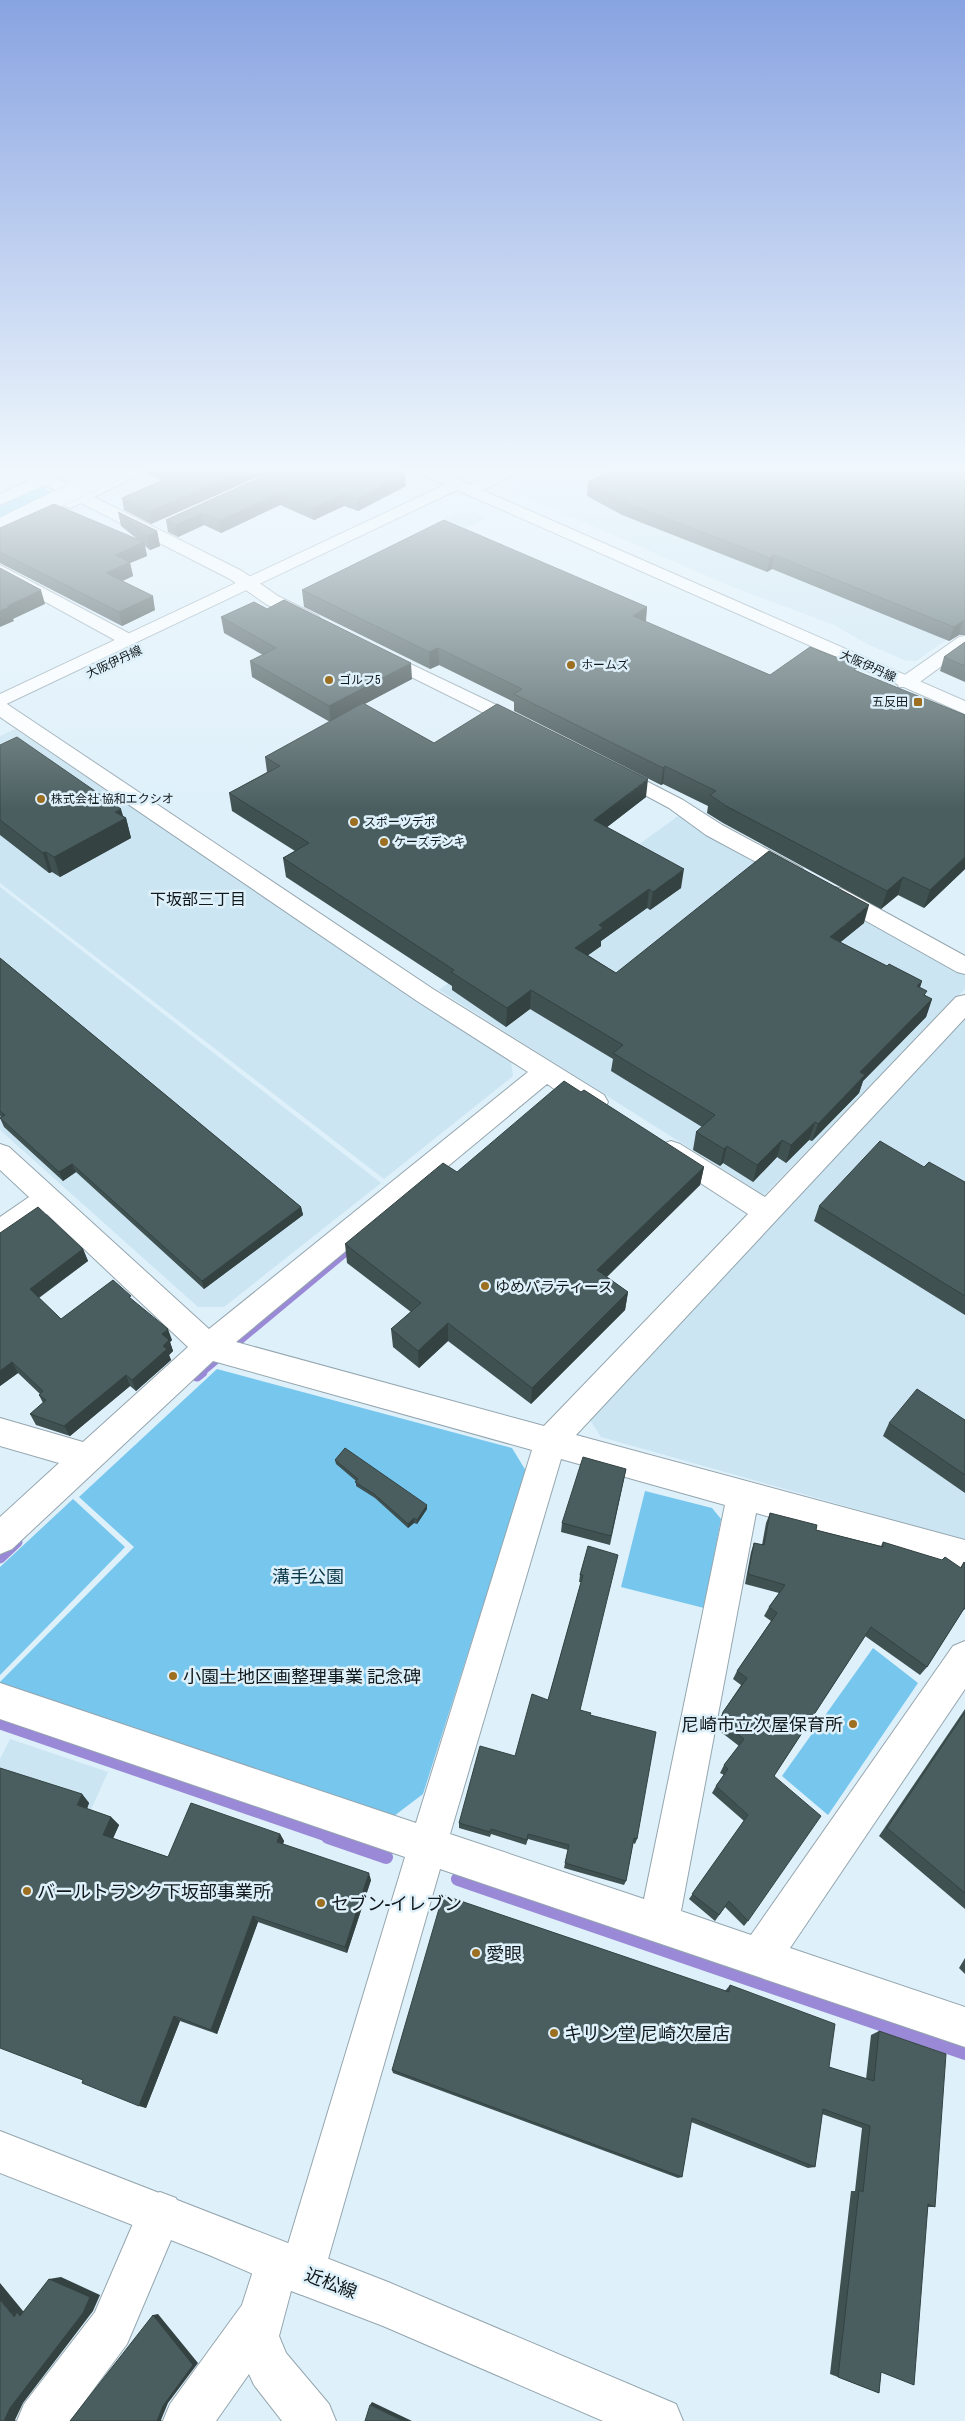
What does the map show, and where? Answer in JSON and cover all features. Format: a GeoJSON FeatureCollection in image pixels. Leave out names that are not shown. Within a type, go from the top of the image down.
{"type":"FeatureCollection","features":[{"type":"Feature","properties":{"kind":"main road"},"geometry":{"type":"LineString","coordinates":[[24,583],[128,640]]}},
{"type":"Feature","properties":{"kind":"main road"},"geometry":{"type":"LineString","coordinates":[[247,583],[331,630]]}},
{"type":"Feature","properties":{"kind":"main road","name":"大阪伊丹線"},"geometry":{"type":"LineString","coordinates":[[2,710],[128,640],[266,583]]}},
{"type":"Feature","properties":{"kind":"main road","name":"大阪伊丹線"},"geometry":{"type":"LineString","coordinates":[[680,583],[965,708]]}},
{"type":"Feature","properties":{"kind":"main road","name":"大阪伊丹線"},"geometry":{"type":"LineString","coordinates":[[2,710],[255,588]]}},
{"type":"Feature","properties":{"kind":"main road"},"geometry":{"type":"LineString","coordinates":[[906,683],[965,641]]}},
{"type":"Feature","properties":{"kind":"main road"},"geometry":{"type":"LineString","coordinates":[[357,643],[542,734]]}},
{"type":"Feature","properties":{"kind":"main road"},"geometry":{"type":"LineString","coordinates":[[2,710],[425,995],[612,1112]]}},
{"type":"Feature","properties":{"kind":"main road"},"geometry":{"type":"LineString","coordinates":[[594,760],[668,800],[739,845],[965,966]]}},
{"type":"Feature","properties":{"kind":"main road"},"geometry":{"type":"LineString","coordinates":[[187,2421],[261,2317],[290,2267],[428,1846],[551,1442],[965,1003]]}},
{"type":"Feature","properties":{"kind":"main road"},"geometry":{"type":"LineString","coordinates":[[0,1538],[208,1347],[546,1070]]}},
{"type":"Feature","properties":{"kind":"main road"},"geometry":{"type":"LineString","coordinates":[[652,1139],[767,1212]]}},
{"type":"Feature","properties":{"kind":"main road"},"geometry":{"type":"LineString","coordinates":[[0,1154],[208,1347],[965,1556]]}},
{"type":"Feature","properties":{"kind":"main road"},"geometry":{"type":"LineString","coordinates":[[0,1232],[49,1198]]}},
{"type":"Feature","properties":{"kind":"main road"},"geometry":{"type":"LineString","coordinates":[[0,1432],[87,1457]]}},
{"type":"Feature","properties":{"kind":"main road"},"geometry":{"type":"LineString","coordinates":[[659,1923],[743,1496]]}},
{"type":"Feature","properties":{"kind":"main road"},"geometry":{"type":"LineString","coordinates":[[760,1957],[965,1658]]}},
{"type":"Feature","properties":{"kind":"main road"},"geometry":{"type":"LineString","coordinates":[[0,1701],[965,2027]]}},
{"type":"Feature","properties":{"kind":"main road","name":"近松線"},"geometry":{"type":"LineString","coordinates":[[0,2152],[388,2305],[659,2421]]}},
{"type":"Feature","properties":{"kind":"main road"},"geometry":{"type":"LineString","coordinates":[[41,2421],[111,2328],[160,2214]]}},
{"type":"Feature","properties":{"kind":"main road"},"geometry":{"type":"LineString","coordinates":[[261,2317],[256,2336],[270,2369],[312,2421]]}},
{"type":"Feature","properties":{"kind":"shaded area"},"geometry":{"type":"Polygon","coordinates":[[[723,583],[965,583],[965,627],[916,661],[904,660],[867,644],[834,625],[723,583]]]}},
{"type":"Feature","properties":{"kind":"shaded area"},"geometry":{"type":"Polygon","coordinates":[[[15,729],[511,1062],[513,1076],[384,1179],[0,883],[0,736],[15,729]]]}},
{"type":"Feature","properties":{"kind":"shaded area"},"geometry":{"type":"Polygon","coordinates":[[[678,816],[959,970],[965,976],[965,989],[764,1195],[439,990],[678,816]]]}},
{"type":"Feature","properties":{"kind":"shaded area"},"geometry":{"type":"Polygon","coordinates":[[[0,887],[381,1183],[224,1307],[198,1307],[0,1130],[0,887]]]}},
{"type":"Feature","properties":{"kind":"shaded area"},"geometry":{"type":"Polygon","coordinates":[[[965,1017],[965,1540],[601,1437],[590,1420],[965,1017]]]}},
{"type":"Feature","properties":{"kind":"shaded area","name":"バールトランク下坂部事業所"},"geometry":{"type":"Polygon","coordinates":[[[10,1739],[108,1772],[0,2010],[0,1759],[10,1739]]]}},
{"type":"Feature","properties":{"kind":"green space","name":"溝手公園"},"geometry":{"type":"Polygon","coordinates":[[[217,1369],[512,1448],[526,1471],[423,1794],[390,1819],[0,1688],[0,1682],[134,1547],[79,1497],[217,1369]]]}},
{"type":"Feature","properties":{"kind":"green space"},"geometry":{"type":"Polygon","coordinates":[[[645,1491],[712,1508],[721,1519],[704,1608],[621,1587],[645,1491]]]}},
{"type":"Feature","properties":{"kind":"green space"},"geometry":{"type":"Polygon","coordinates":[[[73,1499],[125,1547],[0,1675],[0,1567],[73,1499]]]}},
{"type":"Feature","properties":{"kind":"green space"},"geometry":{"type":"Polygon","coordinates":[[[873,1648],[918,1683],[828,1815],[782,1776],[873,1648]]]}},
{"type":"Feature","properties":{"kind":"building"},"geometry":{"type":"Polygon","coordinates":[[[0,583],[28,583],[41,590],[7,606],[10,607],[0,611],[0,583]]]}},
{"type":"Feature","properties":{"kind":"building"},"geometry":{"type":"Polygon","coordinates":[[[61,583],[126,583],[153,596],[119,612],[61,583]]]}},
{"type":"Feature","properties":{"kind":"building"},"geometry":{"type":"Polygon","coordinates":[[[316,583],[591,583],[647,607],[633,616],[770,675],[810,647],[859,666],[854,670],[965,715],[965,857],[930,890],[903,877],[887,891],[726,806],[710,795],[716,791],[665,766],[663,768],[514,694],[522,689],[438,648],[429,652],[302,590],[316,583]]]}},
{"type":"Feature","properties":{"kind":"building"},"geometry":{"type":"Polygon","coordinates":[[[844,583],[965,583],[965,621],[954,627],[844,583]]]}},
{"type":"Feature","properties":{"kind":"building"},"geometry":{"type":"Polygon","coordinates":[[[284,600],[411,663],[329,706],[250,661],[276,648],[221,617],[254,602],[267,609],[284,600]]]}},
{"type":"Feature","properties":{"kind":"building"},"geometry":{"type":"Polygon","coordinates":[[[965,642],[965,666],[944,657],[965,642]]]}},
{"type":"Feature","properties":{"kind":"building"},"geometry":{"type":"Polygon","coordinates":[[[363,703],[434,743],[497,704],[648,779],[594,820],[684,869],[653,892],[649,889],[599,925],[603,928],[575,948],[616,973],[769,851],[869,905],[830,937],[887,966],[889,964],[922,981],[917,986],[927,991],[924,995],[932,999],[860,1072],[865,1075],[818,1124],[815,1122],[791,1145],[782,1140],[757,1165],[727,1146],[724,1149],[696,1132],[715,1115],[613,1053],[623,1045],[531,990],[507,1008],[451,972],[454,970],[283,858],[309,843],[229,793],[280,766],[265,757],[363,703]]]}},
{"type":"Feature","properties":{"kind":"building","name":"株式会社 協和エクシオ"},"geometry":{"type":"Polygon","coordinates":[[[17,737],[121,809],[115,812],[126,818],[54,857],[46,852],[43,853],[0,820],[0,745],[17,737]]]}},
{"type":"Feature","properties":{"kind":"building"},"geometry":{"type":"Polygon","coordinates":[[[0,958],[301,1207],[202,1281],[72,1164],[59,1172],[0,1118],[5,1115],[0,1111],[0,958]]]}},
{"type":"Feature","properties":{"kind":"building"},"geometry":{"type":"Polygon","coordinates":[[[564,1081],[581,1092],[584,1090],[704,1167],[597,1270],[628,1292],[532,1388],[448,1323],[418,1351],[391,1329],[421,1303],[345,1244],[443,1163],[457,1172],[564,1081]]]}},
{"type":"Feature","properties":{"kind":"building"},"geometry":{"type":"Polygon","coordinates":[[[880,1141],[924,1167],[929,1162],[965,1182],[965,1296],[819,1206],[880,1141]]]}},
{"type":"Feature","properties":{"kind":"building"},"geometry":{"type":"Polygon","coordinates":[[[38,1207],[83,1249],[30,1289],[61,1319],[113,1280],[131,1296],[129,1297],[168,1329],[162,1334],[169,1340],[163,1346],[167,1349],[132,1380],[126,1375],[64,1426],[30,1414],[46,1400],[39,1395],[43,1391],[12,1362],[0,1371],[0,1233],[38,1207]]]}},
{"type":"Feature","properties":{"kind":"building"},"geometry":{"type":"Polygon","coordinates":[[[917,1389],[965,1420],[965,1475],[889,1423],[917,1389]]]}},
{"type":"Feature","properties":{"kind":"building"},"geometry":{"type":"Polygon","coordinates":[[[345,1448],[427,1505],[417,1520],[414,1518],[408,1524],[374,1494],[355,1482],[358,1479],[335,1460],[345,1448]]]}},
{"type":"Feature","properties":{"kind":"building"},"geometry":{"type":"Polygon","coordinates":[[[583,1457],[626,1469],[611,1536],[562,1523],[583,1457]]]}},
{"type":"Feature","properties":{"kind":"building"},"geometry":{"type":"Polygon","coordinates":[[[770,1513],[817,1525],[816,1530],[883,1547],[883,1542],[942,1560],[945,1557],[961,1568],[964,1562],[965,1607],[927,1667],[871,1627],[774,1776],[821,1816],[748,1921],[729,1901],[719,1915],[692,1894],[748,1815],[716,1786],[728,1769],[724,1765],[744,1739],[721,1721],[723,1712],[747,1678],[737,1671],[777,1613],[769,1607],[785,1585],[748,1574],[754,1543],[764,1545],[770,1513]]]}},
{"type":"Feature","properties":{"kind":"building"},"geometry":{"type":"Polygon","coordinates":[[[588,1546],[618,1555],[580,1710],[591,1713],[590,1715],[656,1732],[637,1839],[634,1838],[626,1881],[565,1863],[569,1845],[528,1834],[527,1840],[491,1829],[490,1832],[459,1823],[480,1746],[515,1756],[532,1694],[548,1700],[583,1575],[580,1575],[588,1546]]]}},
{"type":"Feature","properties":{"kind":"building"},"geometry":{"type":"Polygon","coordinates":[[[965,1712],[965,1893],[887,1828],[965,1712]]]}},
{"type":"Feature","properties":{"kind":"building"},"geometry":{"type":"Polygon","coordinates":[[[0,1768],[82,1794],[77,1805],[111,1817],[103,1835],[168,1857],[191,1803],[280,1834],[277,1842],[369,1873],[345,1947],[253,1916],[211,2030],[174,2016],[139,2106],[82,2083],[83,2080],[0,2048],[0,1768]]]}},
{"type":"Feature","properties":{"kind":"building"},"geometry":{"type":"Polygon","coordinates":[[[443,1895],[729,1992],[730,1985],[835,2024],[829,2067],[874,2081],[879,2031],[946,2054],[935,2207],[928,2204],[914,2385],[881,2372],[879,2393],[838,2377],[859,2190],[863,2192],[870,2126],[823,2109],[815,2167],[692,2118],[682,2177],[392,2070],[443,1895]]]}},
{"type":"Feature","properties":{"kind":"building"},"geometry":{"type":"Polygon","coordinates":[[[49,2279],[90,2297],[83,2313],[10,2408],[4,2421],[0,2421],[0,2300],[14,2317],[17,2312],[20,2316],[49,2279]]]}},
{"type":"Feature","properties":{"kind":"building"},"geometry":{"type":"Polygon","coordinates":[[[153,2315],[193,2365],[163,2406],[157,2421],[70,2421],[153,2315]]]}},
{"type":"Feature","properties":{"kind":"building"},"geometry":{"type":"Polygon","coordinates":[[[370,2405],[403,2421],[365,2421],[370,2405]]]}},
{"type":"Feature","properties":{"kind":"waterway"},"geometry":{"type":"LineString","coordinates":[[200,1373],[354,1245]]}},
{"type":"Feature","properties":{"kind":"waterway"},"geometry":{"type":"LineString","coordinates":[[197,1376],[202,1372]]}},
{"type":"Feature","properties":{"kind":"waterway"},"geometry":{"type":"LineString","coordinates":[[0,1558],[17,1542]]}},
{"type":"Feature","properties":{"kind":"waterway"},"geometry":{"type":"LineString","coordinates":[[0,1724],[332,1838]]}},
{"type":"Feature","properties":{"kind":"waterway"},"geometry":{"type":"LineString","coordinates":[[328,1837],[386,1857]]}},
{"type":"Feature","properties":{"kind":"waterway"},"geometry":{"type":"LineString","coordinates":[[458,1879],[965,2053]]}},
{"type":"Feature","properties":{"kind":"place","name":"ホームズ"},"geometry":{"type":"Point","coordinates":[571,665]}},
{"type":"Feature","properties":{"kind":"place","name":"ゴルフ5"},"geometry":{"type":"Point","coordinates":[329,680]}},
{"type":"Feature","properties":{"kind":"place","name":"五反田"},"geometry":{"type":"Point","coordinates":[918,702]}},
{"type":"Feature","properties":{"kind":"place","name":"株式会社 協和エクシオ"},"geometry":{"type":"Point","coordinates":[41,799]}},
{"type":"Feature","properties":{"kind":"place","name":"スポーツデポ"},"geometry":{"type":"Point","coordinates":[354,822]}},
{"type":"Feature","properties":{"kind":"place","name":"ケーズデンキ"},"geometry":{"type":"Point","coordinates":[384,842]}},
{"type":"Feature","properties":{"kind":"place","name":"ゆめパラティース"},"geometry":{"type":"Point","coordinates":[485,1286]}},
{"type":"Feature","properties":{"kind":"place","name":"小園土地区画整理事業 記念碑"},"geometry":{"type":"Point","coordinates":[173,1676]}},
{"type":"Feature","properties":{"kind":"place","name":"尼崎市立次屋保育所"},"geometry":{"type":"Point","coordinates":[853,1724]}},
{"type":"Feature","properties":{"kind":"place","name":"バールトランク下坂部事業所"},"geometry":{"type":"Point","coordinates":[27,1891]}},
{"type":"Feature","properties":{"kind":"place","name":"セブン-イレブン"},"geometry":{"type":"Point","coordinates":[321,1903]}},
{"type":"Feature","properties":{"kind":"place","name":"愛眼"},"geometry":{"type":"Point","coordinates":[476,1953]}},
{"type":"Feature","properties":{"kind":"place","name":"キリン堂 尼崎次屋店"},"geometry":{"type":"Point","coordinates":[554,2033]}},
{"type":"Feature","properties":{"kind":"district","name":"下坂部三丁目"},"geometry":{"type":"Point","coordinates":[198,899]}}]}
